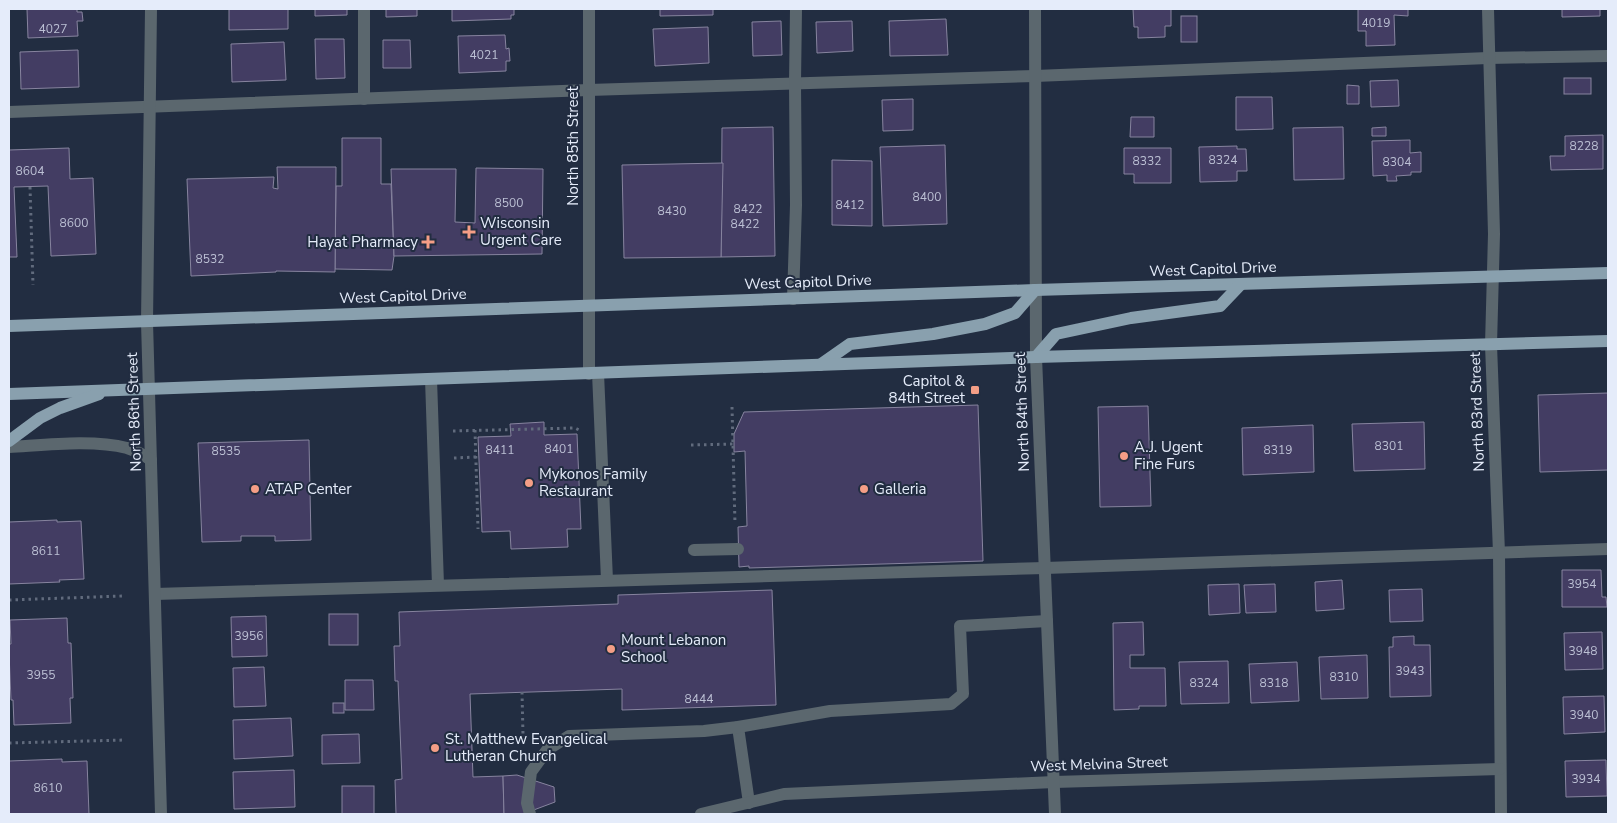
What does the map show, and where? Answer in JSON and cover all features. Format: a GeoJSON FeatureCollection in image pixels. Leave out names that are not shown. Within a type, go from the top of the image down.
{"type":"FeatureCollection","features":[{"type":"Feature","properties":{"kind":"main road","name":"West Capitol Drive"},"geometry":{"type":"LineString","coordinates":[[9,326],[793,298],[1608,273]]}},
{"type":"Feature","properties":{"kind":"main road"},"geometry":{"type":"LineString","coordinates":[[1036,357],[1056,334],[1131,318],[1220,306],[1241,284]]}},
{"type":"Feature","properties":{"kind":"main road"},"geometry":{"type":"LineString","coordinates":[[820,365],[850,344],[933,334],[985,324],[1015,313],[1035,290]]}},
{"type":"Feature","properties":{"kind":"main road"},"geometry":{"type":"LineString","coordinates":[[9,394],[1036,357],[1608,341]]}},
{"type":"Feature","properties":{"kind":"main road"},"geometry":{"type":"LineString","coordinates":[[9,441],[40,418],[60,408],[108,390]]}},
{"type":"Feature","properties":{"kind":"street","name":"North 86th Street"},"geometry":{"type":"LineString","coordinates":[[151,9],[147,322],[161,814]]}},
{"type":"Feature","properties":{"kind":"street"},"geometry":{"type":"LineString","coordinates":[[364,9],[364,99]]}},
{"type":"Feature","properties":{"kind":"street","name":"North 85th Street"},"geometry":{"type":"LineString","coordinates":[[588,9],[588,306],[601,437],[607,580]]}},
{"type":"Feature","properties":{"kind":"street"},"geometry":{"type":"LineString","coordinates":[[793,298],[796,205],[794,83],[796,9]]}},
{"type":"Feature","properties":{"kind":"street","name":"North 84th Street"},"geometry":{"type":"LineString","coordinates":[[1035,9],[1036,357],[1055,814]]}},
{"type":"Feature","properties":{"kind":"street","name":"North 83rd Street"},"geometry":{"type":"LineString","coordinates":[[1488,9],[1494,276],[1491,345],[1499,553],[1501,814]]}},
{"type":"Feature","properties":{"kind":"street"},"geometry":{"type":"LineString","coordinates":[[9,112],[1488,58],[1608,56]]}},
{"type":"Feature","properties":{"kind":"street"},"geometry":{"type":"LineString","coordinates":[[431,379],[438,585]]}},
{"type":"Feature","properties":{"kind":"street"},"geometry":{"type":"LineString","coordinates":[[9,447],[104,444],[127,448],[152,460]]}},
{"type":"Feature","properties":{"kind":"street"},"geometry":{"type":"LineString","coordinates":[[694,550],[738,549]]}},
{"type":"Feature","properties":{"kind":"street"},"geometry":{"type":"LineString","coordinates":[[155,594],[1608,550]]}},
{"type":"Feature","properties":{"kind":"street"},"geometry":{"type":"LineString","coordinates":[[530,814],[527,803],[531,772],[547,750],[569,736],[704,731],[830,711],[950,704],[963,694],[960,626],[1047,621]]}},
{"type":"Feature","properties":{"kind":"street"},"geometry":{"type":"LineString","coordinates":[[738,727],[749,803]]}},
{"type":"Feature","properties":{"kind":"street","name":"West Melvina Street"},"geometry":{"type":"LineString","coordinates":[[701,814],[784,794],[1054,782],[1500,769]]}},
{"type":"Feature","properties":{"kind":"path"},"geometry":{"type":"LineString","coordinates":[[30,187],[33,285]]}},
{"type":"Feature","properties":{"kind":"path"},"geometry":{"type":"LineString","coordinates":[[732,407],[735,524]]}},
{"type":"Feature","properties":{"kind":"path"},"geometry":{"type":"LineString","coordinates":[[450,424],[451,431],[575,428],[601,437]]}},
{"type":"Feature","properties":{"kind":"path"},"geometry":{"type":"LineString","coordinates":[[475,430],[478,529]]}},
{"type":"Feature","properties":{"kind":"path"},"geometry":{"type":"LineString","coordinates":[[691,445],[733,444]]}},
{"type":"Feature","properties":{"kind":"path"},"geometry":{"type":"LineString","coordinates":[[9,600],[122,596]]}},
{"type":"Feature","properties":{"kind":"path"},"geometry":{"type":"LineString","coordinates":[[522,692],[526,744]]}},
{"type":"Feature","properties":{"kind":"path"},"geometry":{"type":"LineString","coordinates":[[9,743],[125,740]]}},
{"type":"Feature","properties":{"kind":"building"},"geometry":{"type":"Polygon","coordinates":[[[27,9],[77,9],[77,12],[82,12],[83,21],[77,21],[78,36],[28,38],[27,9]]]}},
{"type":"Feature","properties":{"kind":"building"},"geometry":{"type":"Polygon","coordinates":[[[229,9],[288,9],[288,29],[229,30],[229,9]]]}},
{"type":"Feature","properties":{"kind":"building"},"geometry":{"type":"Polygon","coordinates":[[[315,9],[347,9],[347,15],[315,16],[315,9]]]}},
{"type":"Feature","properties":{"kind":"building"},"geometry":{"type":"Polygon","coordinates":[[[386,9],[417,9],[417,16],[386,17],[386,9]]]}},
{"type":"Feature","properties":{"kind":"building"},"geometry":{"type":"Polygon","coordinates":[[[452,9],[514,9],[514,15],[511,15],[511,19],[452,21],[452,9]]]}},
{"type":"Feature","properties":{"kind":"building"},"geometry":{"type":"Polygon","coordinates":[[[660,9],[713,9],[713,15],[660,16],[660,9]]]}},
{"type":"Feature","properties":{"kind":"building"},"geometry":{"type":"Polygon","coordinates":[[[1133,9],[1171,9],[1171,26],[1165,26],[1165,37],[1138,38],[1138,27],[1134,27],[1133,9]]]}},
{"type":"Feature","properties":{"kind":"building"},"geometry":{"type":"Polygon","coordinates":[[[1358,9],[1408,9],[1408,16],[1394,15],[1395,45],[1366,46],[1366,31],[1358,31],[1358,9]]]}},
{"type":"Feature","properties":{"kind":"building"},"geometry":{"type":"Polygon","coordinates":[[[1562,9],[1600,9],[1600,16],[1562,17],[1562,9]]]}},
{"type":"Feature","properties":{"kind":"building"},"geometry":{"type":"Polygon","coordinates":[[[1181,16],[1197,16],[1197,42],[1181,42],[1181,16]]]}},
{"type":"Feature","properties":{"kind":"building"},"geometry":{"type":"Polygon","coordinates":[[[946,19],[948,55],[890,56],[889,21],[946,19]]]}},
{"type":"Feature","properties":{"kind":"building"},"geometry":{"type":"Polygon","coordinates":[[[781,21],[782,55],[753,56],[752,22],[781,21]]]}},
{"type":"Feature","properties":{"kind":"building"},"geometry":{"type":"Polygon","coordinates":[[[852,21],[853,51],[817,53],[816,22],[852,21]]]}},
{"type":"Feature","properties":{"kind":"building"},"geometry":{"type":"Polygon","coordinates":[[[708,27],[709,63],[655,66],[653,29],[708,27]]]}},
{"type":"Feature","properties":{"kind":"building"},"geometry":{"type":"Polygon","coordinates":[[[505,35],[506,49],[509,48],[510,61],[506,61],[506,71],[459,73],[458,36],[505,35]]]}},
{"type":"Feature","properties":{"kind":"building"},"geometry":{"type":"Polygon","coordinates":[[[315,39],[344,39],[345,78],[316,79],[315,39]]]}},
{"type":"Feature","properties":{"kind":"building"},"geometry":{"type":"Polygon","coordinates":[[[383,40],[410,40],[411,68],[383,68],[383,40]]]}},
{"type":"Feature","properties":{"kind":"building"},"geometry":{"type":"Polygon","coordinates":[[[284,42],[286,80],[232,82],[231,44],[284,42]]]}},
{"type":"Feature","properties":{"kind":"building"},"geometry":{"type":"Polygon","coordinates":[[[78,50],[79,87],[21,89],[20,52],[78,50]]]}},
{"type":"Feature","properties":{"kind":"building"},"geometry":{"type":"Polygon","coordinates":[[[1564,78],[1591,78],[1591,94],[1564,94],[1564,78]]]}},
{"type":"Feature","properties":{"kind":"building"},"geometry":{"type":"Polygon","coordinates":[[[1398,80],[1399,106],[1371,107],[1370,81],[1398,80]]]}},
{"type":"Feature","properties":{"kind":"building"},"geometry":{"type":"Polygon","coordinates":[[[1347,85],[1359,86],[1359,104],[1347,104],[1347,85]]]}},
{"type":"Feature","properties":{"kind":"building"},"geometry":{"type":"Polygon","coordinates":[[[1236,97],[1272,97],[1273,129],[1236,130],[1236,97]]]}},
{"type":"Feature","properties":{"kind":"building"},"geometry":{"type":"Polygon","coordinates":[[[913,99],[913,130],[883,131],[882,100],[913,99]]]}},
{"type":"Feature","properties":{"kind":"building"},"geometry":{"type":"Polygon","coordinates":[[[1131,117],[1154,117],[1154,137],[1130,137],[1131,117]]]}},
{"type":"Feature","properties":{"kind":"building"},"geometry":{"type":"Polygon","coordinates":[[[773,127],[775,256],[721,257],[722,128],[773,127]]]}},
{"type":"Feature","properties":{"kind":"building"},"geometry":{"type":"Polygon","coordinates":[[[1343,127],[1344,179],[1294,180],[1293,128],[1343,127]]]}},
{"type":"Feature","properties":{"kind":"building"},"geometry":{"type":"Polygon","coordinates":[[[1386,127],[1386,136],[1372,136],[1372,128],[1386,127]]]}},
{"type":"Feature","properties":{"kind":"building"},"geometry":{"type":"Polygon","coordinates":[[[1603,135],[1603,169],[1551,170],[1550,156],[1565,156],[1565,136],[1603,135]]]}},
{"type":"Feature","properties":{"kind":"building"},"geometry":{"type":"Polygon","coordinates":[[[342,138],[381,138],[381,184],[391,184],[394,256],[392,270],[335,269],[336,186],[342,186],[342,138]]]}},
{"type":"Feature","properties":{"kind":"building"},"geometry":{"type":"Polygon","coordinates":[[[1410,140],[1410,153],[1421,152],[1421,172],[1411,172],[1411,175],[1396,176],[1397,181],[1387,181],[1387,175],[1373,176],[1372,141],[1410,140]]]}},
{"type":"Feature","properties":{"kind":"building"},"geometry":{"type":"Polygon","coordinates":[[[945,145],[947,224],[883,226],[880,147],[945,145]]]}},
{"type":"Feature","properties":{"kind":"building"},"geometry":{"type":"Polygon","coordinates":[[[1237,146],[1237,149],[1246,149],[1247,171],[1237,171],[1237,181],[1200,182],[1199,147],[1237,146]]]}},
{"type":"Feature","properties":{"kind":"building"},"geometry":{"type":"Polygon","coordinates":[[[69,148],[70,179],[93,178],[96,254],[51,256],[48,186],[14,187],[17,257],[9,257],[9,150],[69,148]]]}},
{"type":"Feature","properties":{"kind":"building"},"geometry":{"type":"Polygon","coordinates":[[[1124,148],[1171,148],[1171,183],[1134,183],[1134,174],[1124,174],[1124,148]]]}},
{"type":"Feature","properties":{"kind":"building"},"geometry":{"type":"Polygon","coordinates":[[[832,160],[872,161],[872,226],[832,225],[832,160]]]}},
{"type":"Feature","properties":{"kind":"building"},"geometry":{"type":"Polygon","coordinates":[[[723,163],[721,257],[624,258],[622,165],[723,163]]]}},
{"type":"Feature","properties":{"kind":"building"},"geometry":{"type":"Polygon","coordinates":[[[277,167],[336,167],[335,272],[276,271],[191,276],[187,179],[274,177],[273,188],[278,189],[277,167]]]}},
{"type":"Feature","properties":{"kind":"building"},"geometry":{"type":"Polygon","coordinates":[[[476,168],[543,169],[542,254],[394,256],[391,169],[456,169],[455,222],[475,223],[476,168]]]}},
{"type":"Feature","properties":{"kind":"building"},"geometry":{"type":"Polygon","coordinates":[[[1608,393],[1608,470],[1540,472],[1538,395],[1608,393]]]}},
{"type":"Feature","properties":{"kind":"building","name":"Galleria"},"geometry":{"type":"Polygon","coordinates":[[[978,405],[983,561],[739,567],[738,527],[747,526],[745,451],[734,452],[734,434],[744,412],[978,405]]]}},
{"type":"Feature","properties":{"kind":"building","name":"A.J. Ugent Fine Furs"},"geometry":{"type":"Polygon","coordinates":[[[1148,406],[1151,506],[1100,507],[1098,407],[1148,406]]]}},
{"type":"Feature","properties":{"kind":"building","name":"Mykonos Family Restaurant"},"geometry":{"type":"Polygon","coordinates":[[[544,422],[544,435],[577,434],[581,529],[567,529],[568,547],[511,549],[510,531],[482,532],[478,437],[511,436],[510,424],[544,422]]]}},
{"type":"Feature","properties":{"kind":"building"},"geometry":{"type":"Polygon","coordinates":[[[1424,422],[1425,469],[1354,471],[1352,424],[1424,422]]]}},
{"type":"Feature","properties":{"kind":"building"},"geometry":{"type":"Polygon","coordinates":[[[1313,425],[1314,472],[1243,475],[1242,428],[1313,425]]]}},
{"type":"Feature","properties":{"kind":"building","name":"ATAP Center"},"geometry":{"type":"Polygon","coordinates":[[[309,440],[311,540],[275,541],[275,536],[241,536],[241,541],[202,542],[198,443],[309,440]]]}},
{"type":"Feature","properties":{"kind":"building"},"geometry":{"type":"Polygon","coordinates":[[[57,520],[57,522],[81,521],[84,579],[9,584],[9,522],[57,520]]]}},
{"type":"Feature","properties":{"kind":"building"},"geometry":{"type":"Polygon","coordinates":[[[1562,570],[1601,570],[1602,597],[1606,597],[1607,607],[1562,607],[1562,570]]]}},
{"type":"Feature","properties":{"kind":"building"},"geometry":{"type":"Polygon","coordinates":[[[1342,580],[1344,609],[1316,611],[1315,582],[1342,580]]]}},
{"type":"Feature","properties":{"kind":"building"},"geometry":{"type":"Polygon","coordinates":[[[1239,584],[1240,613],[1209,615],[1208,585],[1239,584]]]}},
{"type":"Feature","properties":{"kind":"building"},"geometry":{"type":"Polygon","coordinates":[[[1275,584],[1276,612],[1246,613],[1244,585],[1275,584]]]}},
{"type":"Feature","properties":{"kind":"building"},"geometry":{"type":"Polygon","coordinates":[[[1422,589],[1423,621],[1390,622],[1389,590],[1422,589]]]}},
{"type":"Feature","properties":{"kind":"building"},"geometry":{"type":"Polygon","coordinates":[[[772,590],[776,705],[622,710],[622,689],[470,694],[473,777],[503,776],[504,814],[396,814],[395,780],[402,779],[398,681],[395,681],[394,646],[400,646],[399,612],[618,604],[618,595],[772,590]]]}},
{"type":"Feature","properties":{"kind":"building"},"geometry":{"type":"Polygon","coordinates":[[[329,614],[358,614],[358,645],[329,645],[329,614]]]}},
{"type":"Feature","properties":{"kind":"building"},"geometry":{"type":"Polygon","coordinates":[[[266,616],[267,656],[232,657],[231,617],[266,616]]]}},
{"type":"Feature","properties":{"kind":"building"},"geometry":{"type":"Polygon","coordinates":[[[67,618],[68,643],[71,643],[73,698],[70,698],[71,723],[14,725],[9,653],[9,644],[11,644],[10,620],[67,618]]]}},
{"type":"Feature","properties":{"kind":"building"},"geometry":{"type":"Polygon","coordinates":[[[1143,622],[1144,655],[1130,655],[1130,668],[1165,668],[1166,706],[1139,706],[1139,709],[1114,710],[1113,623],[1143,622]]]}},
{"type":"Feature","properties":{"kind":"building"},"geometry":{"type":"Polygon","coordinates":[[[1602,632],[1603,669],[1565,670],[1564,633],[1602,632]]]}},
{"type":"Feature","properties":{"kind":"building"},"geometry":{"type":"Polygon","coordinates":[[[1414,636],[1414,645],[1430,645],[1431,696],[1390,697],[1389,647],[1393,647],[1393,637],[1414,636]]]}},
{"type":"Feature","properties":{"kind":"building"},"geometry":{"type":"Polygon","coordinates":[[[1367,655],[1368,698],[1321,699],[1319,657],[1367,655]]]}},
{"type":"Feature","properties":{"kind":"building"},"geometry":{"type":"Polygon","coordinates":[[[1228,661],[1229,703],[1181,704],[1179,662],[1228,661]]]}},
{"type":"Feature","properties":{"kind":"building"},"geometry":{"type":"Polygon","coordinates":[[[1297,662],[1299,701],[1251,703],[1249,664],[1297,662]]]}},
{"type":"Feature","properties":{"kind":"building"},"geometry":{"type":"Polygon","coordinates":[[[264,667],[266,706],[234,707],[233,668],[264,667]]]}},
{"type":"Feature","properties":{"kind":"building"},"geometry":{"type":"Polygon","coordinates":[[[345,680],[373,680],[374,710],[345,710],[345,680]]]}},
{"type":"Feature","properties":{"kind":"building"},"geometry":{"type":"Polygon","coordinates":[[[1604,696],[1605,732],[1564,734],[1563,697],[1604,696]]]}},
{"type":"Feature","properties":{"kind":"building"},"geometry":{"type":"Polygon","coordinates":[[[333,703],[344,703],[344,713],[333,713],[333,703]]]}},
{"type":"Feature","properties":{"kind":"building"},"geometry":{"type":"Polygon","coordinates":[[[291,718],[293,756],[234,759],[233,720],[291,718]]]}},
{"type":"Feature","properties":{"kind":"building"},"geometry":{"type":"Polygon","coordinates":[[[359,734],[360,763],[322,764],[322,735],[359,734]]]}},
{"type":"Feature","properties":{"kind":"building"},"geometry":{"type":"Polygon","coordinates":[[[62,759],[62,762],[87,761],[89,814],[9,814],[9,761],[62,759]]]}},
{"type":"Feature","properties":{"kind":"building"},"geometry":{"type":"Polygon","coordinates":[[[1606,760],[1607,796],[1566,797],[1565,761],[1606,760]]]}},
{"type":"Feature","properties":{"kind":"building"},"geometry":{"type":"Polygon","coordinates":[[[294,770],[295,807],[234,809],[233,772],[294,770]]]}},
{"type":"Feature","properties":{"kind":"building"},"geometry":{"type":"Polygon","coordinates":[[[517,775],[554,787],[555,802],[523,814],[504,814],[503,776],[517,775]]]}},
{"type":"Feature","properties":{"kind":"building"},"geometry":{"type":"Polygon","coordinates":[[[342,786],[374,786],[374,814],[342,814],[342,786]]]}},
{"type":"Feature","properties":{"kind":"place","name":"Wisconsin Urgent Care"},"geometry":{"type":"Point","coordinates":[469,232]}},
{"type":"Feature","properties":{"kind":"place","name":"Hayat Pharmacy"},"geometry":{"type":"Point","coordinates":[428,242]}},
{"type":"Feature","properties":{"kind":"place","name":"Capitol & 84th Street"},"geometry":{"type":"Point","coordinates":[975,390]}},
{"type":"Feature","properties":{"kind":"place","name":"A.J. Ugent Fine Furs"},"geometry":{"type":"Point","coordinates":[1124,456]}},
{"type":"Feature","properties":{"kind":"place","name":"Mykonos Family Restaurant"},"geometry":{"type":"Point","coordinates":[529,483]}},
{"type":"Feature","properties":{"kind":"place","name":"ATAP Center"},"geometry":{"type":"Point","coordinates":[255,489]}},
{"type":"Feature","properties":{"kind":"place","name":"Galleria"},"geometry":{"type":"Point","coordinates":[864,489]}},
{"type":"Feature","properties":{"kind":"place","name":"Mount Lebanon School"},"geometry":{"type":"Point","coordinates":[611,649]}},
{"type":"Feature","properties":{"kind":"place","name":"St. Matthew Evangelical Lutheran Church"},"geometry":{"type":"Point","coordinates":[435,748]}}]}
